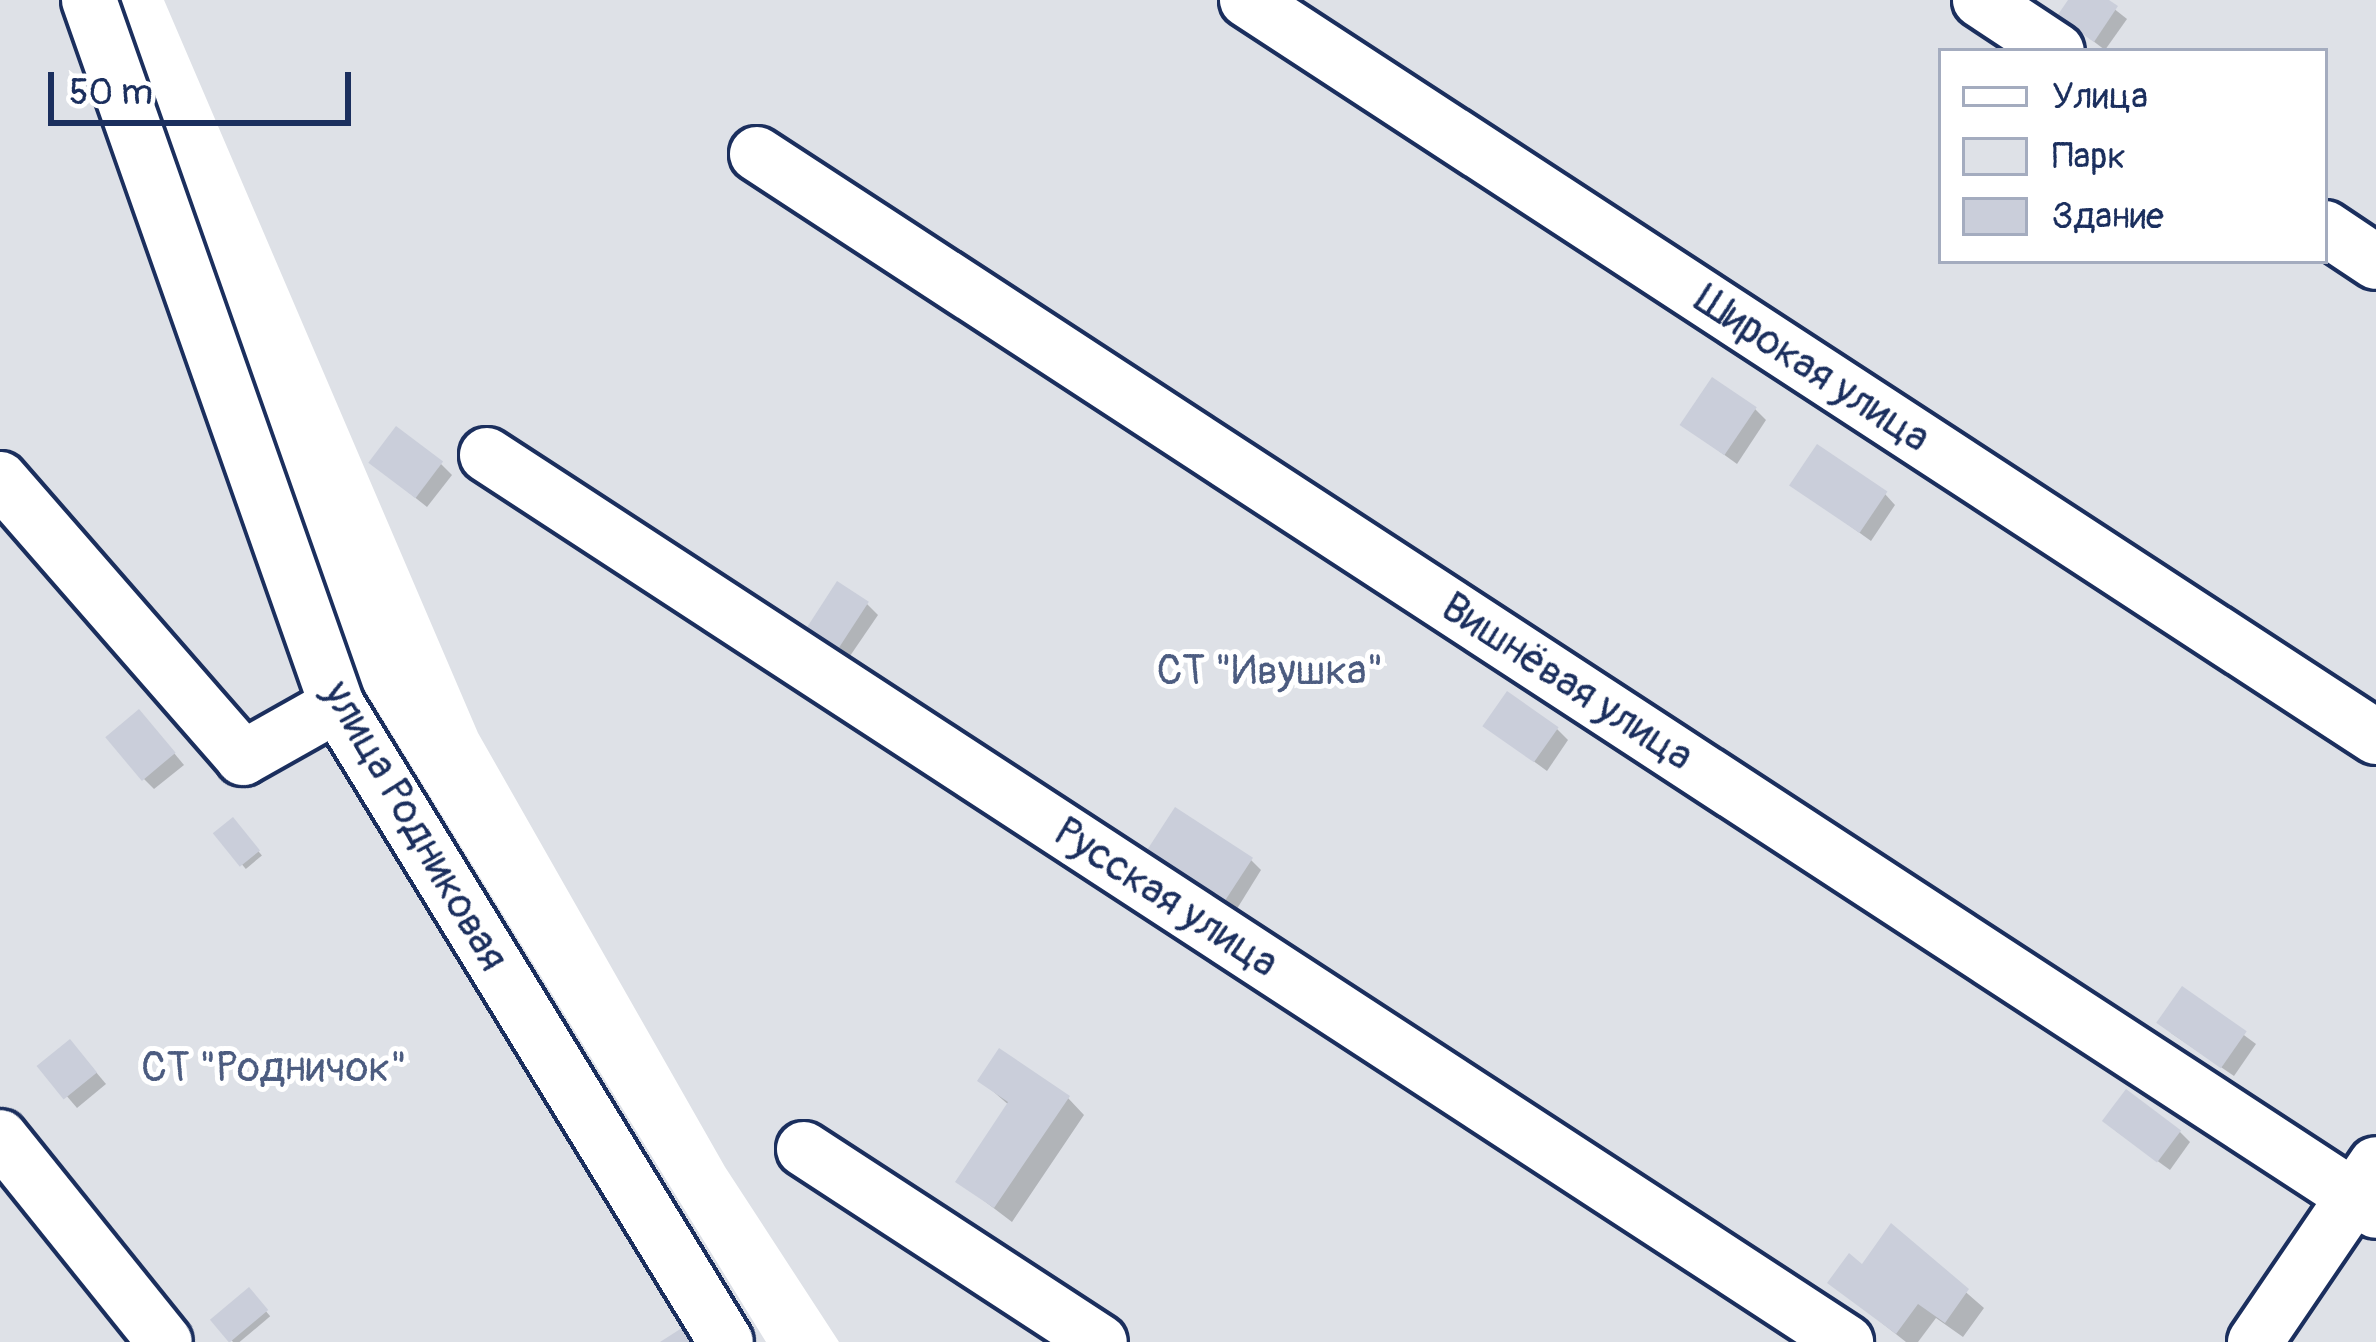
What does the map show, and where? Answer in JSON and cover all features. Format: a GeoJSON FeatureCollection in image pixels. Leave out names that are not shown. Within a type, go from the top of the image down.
{"type":"FeatureCollection","features":[{"type":"Feature","properties":{"kind":"street","name":"улица Родниковая"},"geometry":{"type":"LineString","coordinates":[[89,0],[337,705],[725,1342]]}},
{"type":"Feature","properties":{"kind":"street","name":"Широкая улица"},"geometry":{"type":"LineString","coordinates":[[1247,0],[2376,737]]}},
{"type":"Feature","properties":{"kind":"street"},"geometry":{"type":"LineString","coordinates":[[1980,0],[2052,48]]}},
{"type":"Feature","properties":{"kind":"street","name":"Вишнёвая улица"},"geometry":{"type":"LineString","coordinates":[[758,154],[2369,1191]]}},
{"type":"Feature","properties":{"kind":"street"},"geometry":{"type":"LineString","coordinates":[[2328,230],[2376,262]]}},
{"type":"Feature","properties":{"kind":"street","name":"Русская улица"},"geometry":{"type":"LineString","coordinates":[[487,455],[1846,1342]]}},
{"type":"Feature","properties":{"kind":"street"},"geometry":{"type":"LineString","coordinates":[[0,479],[244,758],[337,705]]}},
{"type":"Feature","properties":{"kind":"street"},"geometry":{"type":"LineString","coordinates":[[0,1137],[165,1342]]}},
{"type":"Feature","properties":{"kind":"street"},"geometry":{"type":"LineString","coordinates":[[804,1150],[1100,1342]]}},
{"type":"Feature","properties":{"kind":"street"},"geometry":{"type":"LineString","coordinates":[[2255,1342],[2369,1191]]}},
{"type":"Feature","properties":{"kind":"green space","name":"СТ \"Родничок\""},"geometry":{"type":"Polygon","coordinates":[[[0,0],[109,0],[357,677],[766,1342],[0,1342],[0,0]]]}},
{"type":"Feature","properties":{"kind":"green space","name":"СТ \"Ивушка\""},"geometry":{"type":"Polygon","coordinates":[[[164,0],[2376,0],[2376,1342],[839,1342],[725,1167],[478,733],[164,0]]]}},
{"type":"Feature","properties":{"kind":"building"},"geometry":{"type":"Polygon","coordinates":[[[2068,0],[2109,0],[2118,6],[2094,42],[2057,16],[2068,0]]]}},
{"type":"Feature","properties":{"kind":"building"},"geometry":{"type":"Polygon","coordinates":[[[1712,377],[1757,407],[1724,455],[1680,425],[1712,377]]]}},
{"type":"Feature","properties":{"kind":"building"},"geometry":{"type":"Polygon","coordinates":[[[396,426],[443,462],[415,498],[368,463],[396,426]]]}},
{"type":"Feature","properties":{"kind":"building"},"geometry":{"type":"Polygon","coordinates":[[[1817,444],[1887,492],[1860,533],[1789,485],[1817,444]]]}},
{"type":"Feature","properties":{"kind":"building"},"geometry":{"type":"Polygon","coordinates":[[[837,581],[869,602],[839,648],[807,627],[837,581]]]}},
{"type":"Feature","properties":{"kind":"building"},"geometry":{"type":"Polygon","coordinates":[[[1507,691],[1559,727],[1534,762],[1482,726],[1507,691]]]}},
{"type":"Feature","properties":{"kind":"building"},"geometry":{"type":"Polygon","coordinates":[[[139,709],[176,753],[142,781],[105,737],[139,709]]]}},
{"type":"Feature","properties":{"kind":"building"},"geometry":{"type":"Polygon","coordinates":[[[1175,807],[1253,858],[1222,905],[1145,854],[1175,807]]]}},
{"type":"Feature","properties":{"kind":"building"},"geometry":{"type":"Polygon","coordinates":[[[233,817],[260,850],[240,867],[213,833],[233,817]]]}},
{"type":"Feature","properties":{"kind":"building"},"geometry":{"type":"Polygon","coordinates":[[[2182,986],[2247,1031],[2221,1068],[2156,1023],[2182,986]]]}},
{"type":"Feature","properties":{"kind":"building"},"geometry":{"type":"Polygon","coordinates":[[[70,1039],[97,1072],[64,1099],[37,1066],[70,1039]]]}},
{"type":"Feature","properties":{"kind":"building"},"geometry":{"type":"Polygon","coordinates":[[[999,1048],[1070,1096],[994,1208],[955,1182],[1008,1102],[977,1081],[999,1048]]]}},
{"type":"Feature","properties":{"kind":"building"},"geometry":{"type":"Polygon","coordinates":[[[2126,1089],[2181,1131],[2157,1162],[2102,1121],[2126,1089]]]}},
{"type":"Feature","properties":{"kind":"building"},"geometry":{"type":"Polygon","coordinates":[[[1891,1223],[1969,1289],[1945,1323],[1918,1304],[1896,1334],[1827,1283],[1849,1253],[1862,1264],[1891,1223]]]}},
{"type":"Feature","properties":{"kind":"building"},"geometry":{"type":"Polygon","coordinates":[[[249,1287],[268,1310],[230,1342],[210,1320],[249,1287]]]}},
{"type":"Feature","properties":{"kind":"building"},"geometry":{"type":"Polygon","coordinates":[[[685,1326],[695,1342],[660,1342],[685,1326]]]}}]}
